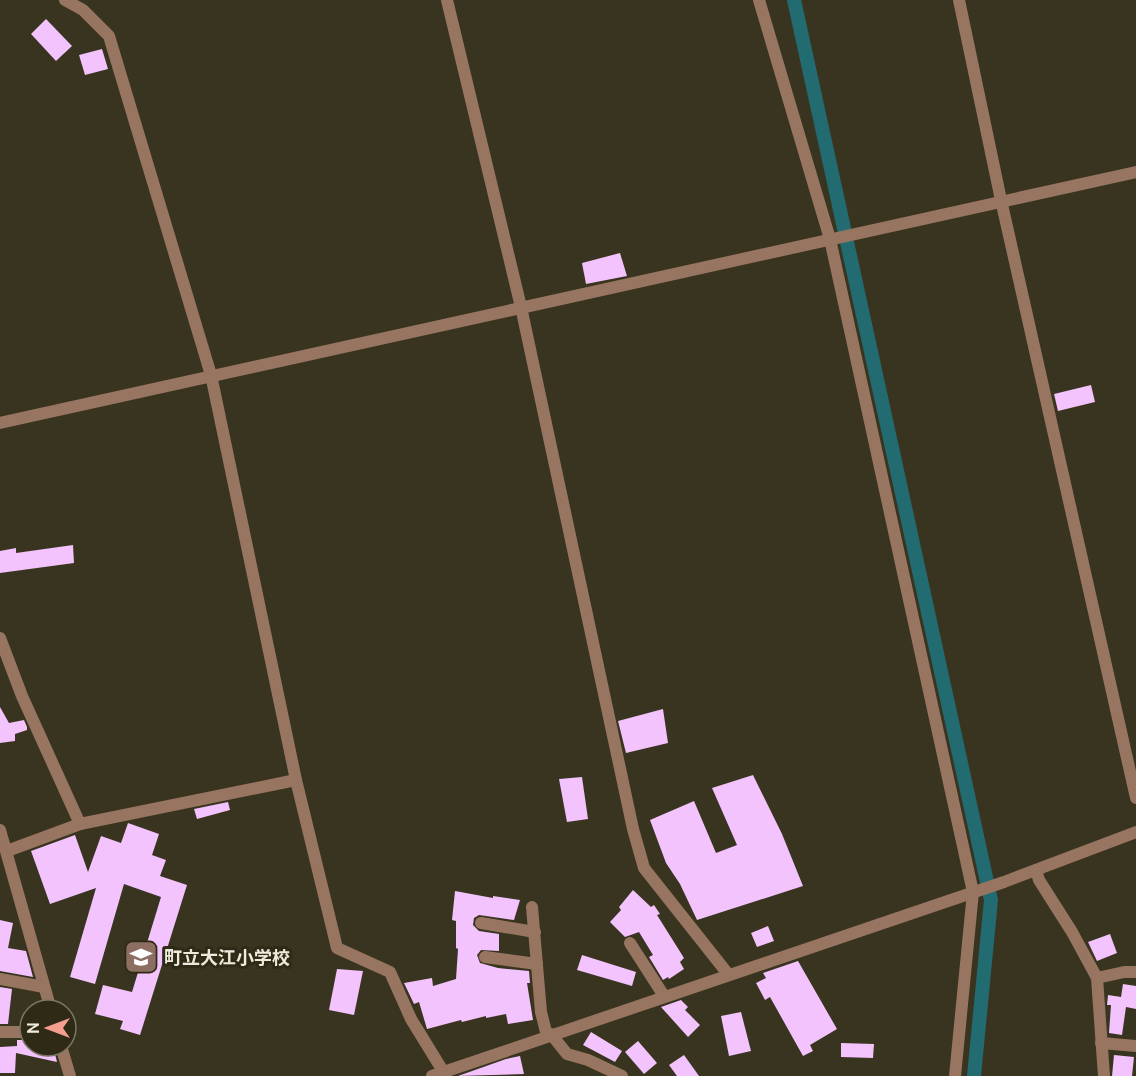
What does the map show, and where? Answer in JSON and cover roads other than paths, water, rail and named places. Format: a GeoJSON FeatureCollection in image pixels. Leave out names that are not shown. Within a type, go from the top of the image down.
{"type":"FeatureCollection","features":[{"type":"Feature","properties":{"kind":"street"},"geometry":{"type":"LineString","coordinates":[[65,0],[83,10],[109,36],[211,375],[296,780],[337,948],[390,972],[411,1019],[446,1074]]}},
{"type":"Feature","properties":{"kind":"street"},"geometry":{"type":"LineString","coordinates":[[447,0],[521,307],[630,817],[644,868],[728,974]]}},
{"type":"Feature","properties":{"kind":"street"},"geometry":{"type":"LineString","coordinates":[[759,0],[830,239],[975,891],[955,1076]]}},
{"type":"Feature","properties":{"kind":"street"},"geometry":{"type":"LineString","coordinates":[[959,0],[1001,201],[1136,798]]}},
{"type":"Feature","properties":{"kind":"street"},"geometry":{"type":"LineString","coordinates":[[0,423],[1136,172]]}},
{"type":"Feature","properties":{"kind":"street"},"geometry":{"type":"LineString","coordinates":[[0,638],[22,696],[80,824]]}},
{"type":"Feature","properties":{"kind":"street"},"geometry":{"type":"LineString","coordinates":[[7,852],[80,824],[296,780]]}},
{"type":"Feature","properties":{"kind":"street"},"geometry":{"type":"LineString","coordinates":[[0,830],[47,998]]}},
{"type":"Feature","properties":{"kind":"street"},"geometry":{"type":"LineString","coordinates":[[432,1076],[446,1074],[549,1035],[1004,882],[1136,832]]}},
{"type":"Feature","properties":{"kind":"street"},"geometry":{"type":"LineString","coordinates":[[1036,870],[1039,880],[1072,932],[1097,978],[1104,1076]]}},
{"type":"Feature","properties":{"kind":"street"},"geometry":{"type":"LineString","coordinates":[[532,907],[541,1012],[549,1035],[567,1054],[588,1060],[622,1076]]}},
{"type":"Feature","properties":{"kind":"street"},"geometry":{"type":"LineString","coordinates":[[481,923],[535,932]]}},
{"type":"Feature","properties":{"kind":"street"},"geometry":{"type":"LineString","coordinates":[[630,943],[664,996]]}},
{"type":"Feature","properties":{"kind":"street"},"geometry":{"type":"LineString","coordinates":[[485,957],[537,964]]}},
{"type":"Feature","properties":{"kind":"street"},"geometry":{"type":"LineString","coordinates":[[1097,978],[1124,972],[1136,972]]}},
{"type":"Feature","properties":{"kind":"street"},"geometry":{"type":"LineString","coordinates":[[0,979],[44,987]]}},
{"type":"Feature","properties":{"kind":"street"},"geometry":{"type":"LineString","coordinates":[[0,1032],[18,1032]]}},
{"type":"Feature","properties":{"kind":"street"},"geometry":{"type":"LineString","coordinates":[[1101,1043],[1136,1046]]}},
{"type":"Feature","properties":{"kind":"street"},"geometry":{"type":"LineString","coordinates":[[65,1058],[70,1076]]}},
{"type":"Feature","properties":{"kind":"waterway"},"geometry":{"type":"LineString","coordinates":[[794,0],[991,900],[974,1076]]}},
{"type":"Feature","properties":{"kind":"place","name":"町立大江小学校"},"geometry":{"type":"Point","coordinates":[141,957]}}]}
